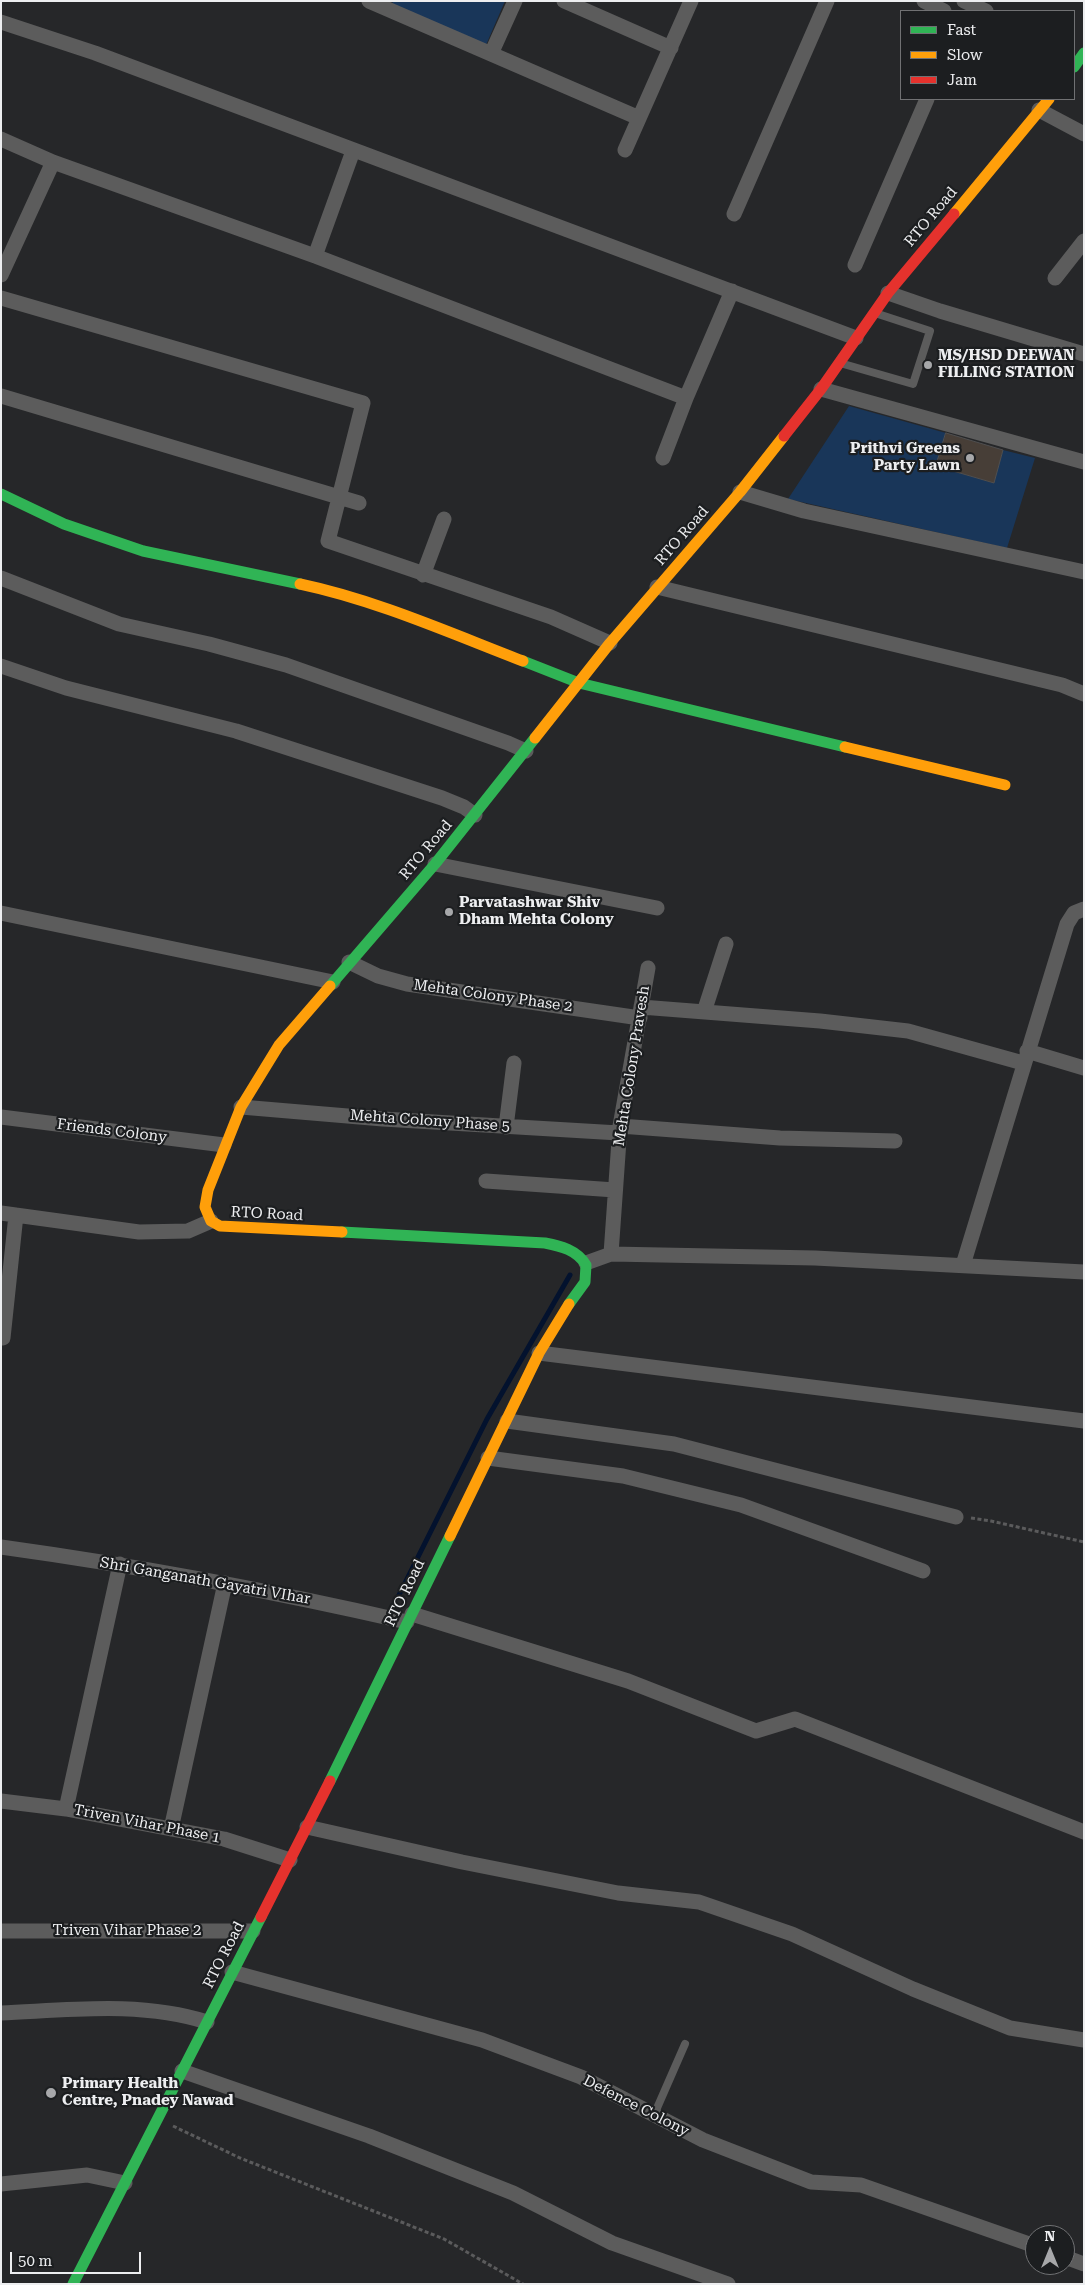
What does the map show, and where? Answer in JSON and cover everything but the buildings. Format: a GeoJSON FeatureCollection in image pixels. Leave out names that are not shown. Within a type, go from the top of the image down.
{"type":"FeatureCollection","features":[{"type":"Feature","properties":{"kind":"street"},"geometry":{"type":"LineString","coordinates":[[491,54],[515,1]]}},
{"type":"Feature","properties":{"kind":"street"},"geometry":{"type":"LineString","coordinates":[[564,1],[671,48]]}},
{"type":"Feature","properties":{"kind":"street"},"geometry":{"type":"LineString","coordinates":[[625,150],[691,1]]}},
{"type":"Feature","properties":{"kind":"street"},"geometry":{"type":"LineString","coordinates":[[734,214],[827,1]]}},
{"type":"Feature","properties":{"kind":"street"},"geometry":{"type":"LineString","coordinates":[[924,1],[942,10]]}},
{"type":"Feature","properties":{"kind":"street"},"geometry":{"type":"LineString","coordinates":[[379,3],[639,118]]}},
{"type":"Feature","properties":{"kind":"street"},"geometry":{"type":"LineString","coordinates":[[967,4],[983,10]]}},
{"type":"Feature","properties":{"kind":"street"},"geometry":{"type":"LineString","coordinates":[[1,22],[95,53],[856,338]]}},
{"type":"Feature","properties":{"kind":"street"},"geometry":{"type":"LineString","coordinates":[[855,265],[927,100]]}},
{"type":"Feature","properties":{"kind":"street"},"geometry":{"type":"LineString","coordinates":[[1044,105],[1084,134]]}},
{"type":"Feature","properties":{"kind":"street","name":"RTO Road"},"geometry":{"type":"LineString","coordinates":[[73,2284],[307,1827],[539,1353],[555,1325],[585,1281],[586,1264],[572,1250],[545,1243],[220,1226],[211,1221],[205,1207],[208,1190],[224,1145],[241,1107],[279,1045],[435,864],[610,643],[740,492],[821,389],[888,293],[1044,105]]}},
{"type":"Feature","properties":{"kind":"street"},"geometry":{"type":"LineString","coordinates":[[1,139],[53,162],[315,256],[686,398]]}},
{"type":"Feature","properties":{"kind":"street"},"geometry":{"type":"LineString","coordinates":[[315,256],[354,151]]}},
{"type":"Feature","properties":{"kind":"street"},"geometry":{"type":"LineString","coordinates":[[1,276],[53,162]]}},
{"type":"Feature","properties":{"kind":"street"},"geometry":{"type":"LineString","coordinates":[[1055,278],[1084,241]]}},
{"type":"Feature","properties":{"kind":"street"},"geometry":{"type":"LineString","coordinates":[[663,458],[686,398],[732,291]]}},
{"type":"Feature","properties":{"kind":"street"},"geometry":{"type":"LineString","coordinates":[[888,293],[940,311],[1084,354]]}},
{"type":"Feature","properties":{"kind":"street"},"geometry":{"type":"LineString","coordinates":[[1,298],[363,404],[328,541],[550,617],[610,643]]}},
{"type":"Feature","properties":{"kind":"street"},"geometry":{"type":"LineString","coordinates":[[821,389],[1084,462]]}},
{"type":"Feature","properties":{"kind":"street"},"geometry":{"type":"LineString","coordinates":[[1,396],[359,503]]}},
{"type":"Feature","properties":{"kind":"street"},"geometry":{"type":"LineString","coordinates":[[740,492],[804,511],[1084,572]]}},
{"type":"Feature","properties":{"kind":"street"},"geometry":{"type":"LineString","coordinates":[[1,494],[64,524],[143,551],[327,590],[415,620],[580,682],[1005,785]]}},
{"type":"Feature","properties":{"kind":"street"},"geometry":{"type":"LineString","coordinates":[[423,575],[444,519]]}},
{"type":"Feature","properties":{"kind":"street"},"geometry":{"type":"LineString","coordinates":[[1,578],[119,624],[209,644],[286,665],[526,751]]}},
{"type":"Feature","properties":{"kind":"street"},"geometry":{"type":"LineString","coordinates":[[657,587],[1062,685],[1084,694]]}},
{"type":"Feature","properties":{"kind":"street"},"geometry":{"type":"LineString","coordinates":[[1,666],[66,688],[236,731],[442,798],[464,807],[475,815]]}},
{"type":"Feature","properties":{"kind":"street"},"geometry":{"type":"LineString","coordinates":[[435,864],[657,908]]}},
{"type":"Feature","properties":{"kind":"street"},"geometry":{"type":"LineString","coordinates":[[963,1265],[1067,924],[1074,913],[1084,909]]}},
{"type":"Feature","properties":{"kind":"street"},"geometry":{"type":"LineString","coordinates":[[1,914],[333,982]]}},
{"type":"Feature","properties":{"kind":"street"},"geometry":{"type":"LineString","coordinates":[[704,1012],[726,944]]}},
{"type":"Feature","properties":{"kind":"street","name":"Mehta Colony Phase 2"},"geometry":{"type":"LineString","coordinates":[[349,962],[378,976],[407,984],[640,1012],[704,1012],[908,1031],[1084,1068]]}},
{"type":"Feature","properties":{"kind":"street","name":"Mehta Colony Pravesh"},"geometry":{"type":"LineString","coordinates":[[611,1254],[619,1129],[648,968]]}},
{"type":"Feature","properties":{"kind":"street"},"geometry":{"type":"LineString","coordinates":[[506,1127],[514,1063]]}},
{"type":"Feature","properties":{"kind":"street","name":"Mehta Colony Phase 5"},"geometry":{"type":"LineString","coordinates":[[241,1107],[506,1127],[619,1129],[780,1138],[895,1141]]}},
{"type":"Feature","properties":{"kind":"street","name":"Friends Colony"},"geometry":{"type":"LineString","coordinates":[[1,1117],[224,1145]]}},
{"type":"Feature","properties":{"kind":"street"},"geometry":{"type":"LineString","coordinates":[[486,1181],[615,1190]]}},
{"type":"Feature","properties":{"kind":"street"},"geometry":{"type":"LineString","coordinates":[[3,1338],[9,1214],[139,1232],[188,1231],[211,1221]]}},
{"type":"Feature","properties":{"kind":"street"},"geometry":{"type":"LineString","coordinates":[[586,1264],[611,1254],[815,1258],[1084,1272]]}},
{"type":"Feature","properties":{"kind":"street"},"geometry":{"type":"LineString","coordinates":[[539,1353],[1084,1421]]}},
{"type":"Feature","properties":{"kind":"street"},"geometry":{"type":"LineString","coordinates":[[507,1421],[674,1444],[956,1517]]}},
{"type":"Feature","properties":{"kind":"street"},"geometry":{"type":"LineString","coordinates":[[488,1458],[623,1476],[741,1505],[923,1571]]}},
{"type":"Feature","properties":{"kind":"street","name":"Shri Ganganath Gayatri VIhar"},"geometry":{"type":"LineString","coordinates":[[1,1547],[120,1564],[410,1618],[628,1681],[756,1731],[795,1719],[1084,1832]]}},
{"type":"Feature","properties":{"kind":"street"},"geometry":{"type":"LineString","coordinates":[[66,1809],[120,1564]]}},
{"type":"Feature","properties":{"kind":"street"},"geometry":{"type":"LineString","coordinates":[[171,1829],[225,1583]]}},
{"type":"Feature","properties":{"kind":"street","name":"Triven Vihar Phase 1"},"geometry":{"type":"LineString","coordinates":[[1,1801],[66,1809],[224,1839],[290,1860]]}},
{"type":"Feature","properties":{"kind":"street"},"geometry":{"type":"LineString","coordinates":[[307,1827],[462,1862],[618,1893],[700,1902],[792,1934],[913,1988],[1010,2028],[1084,2040]]}},
{"type":"Feature","properties":{"kind":"street","name":"Triven Vihar Phase 2"},"geometry":{"type":"LineString","coordinates":[[1,1931],[253,1931]]}},
{"type":"Feature","properties":{"kind":"street","name":"Defence Colony"},"geometry":{"type":"LineString","coordinates":[[232,1972],[482,2040],[582,2077],[703,2140],[811,2182],[861,2185],[1025,2242]]}},
{"type":"Feature","properties":{"kind":"street"},"geometry":{"type":"LineString","coordinates":[[1,2013],[149,2009],[181,2014],[207,2022]]}},
{"type":"Feature","properties":{"kind":"street"},"geometry":{"type":"LineString","coordinates":[[182,2071],[369,2136],[513,2193],[612,2242],[728,2284]]}},
{"type":"Feature","properties":{"kind":"street"},"geometry":{"type":"LineString","coordinates":[[1,2184],[87,2176],[125,2183]]}},
{"type":"Feature","properties":{"kind":"lane"},"geometry":{"type":"LineString","coordinates":[[838,363],[913,384],[930,330],[874,312]]}},
{"type":"Feature","properties":{"kind":"lane"},"geometry":{"type":"LineString","coordinates":[[654,2115],[685,2044]]}},
{"type":"Feature","properties":{"kind":"path"},"geometry":{"type":"LineString","coordinates":[[956,1517],[991,1521],[1084,1542]]}},
{"type":"Feature","properties":{"kind":"path"},"geometry":{"type":"LineString","coordinates":[[157,2118],[240,2158],[444,2239],[523,2284]]}},
{"type":"Feature","properties":{"kind":"shaded area"},"geometry":{"type":"Polygon","coordinates":[[[393,1],[505,1],[486,45],[392,4],[393,1]]]}},
{"type":"Feature","properties":{"kind":"shaded area"},"geometry":{"type":"Polygon","coordinates":[[[849,406],[946,433],[937,466],[993,483],[1003,450],[1035,458],[1007,548],[788,499],[849,406]]]}},
{"type":"Feature","properties":{"kind":"waterway"},"geometry":{"type":"LineString","coordinates":[[398,1597],[487,1419],[570,1275]]}},
{"type":"Feature","properties":{"kind":"traffic: fast"},"geometry":{"type":"LineString","coordinates":[[1075,66],[1084,53]]}},
{"type":"Feature","properties":{"kind":"traffic: fast"},"geometry":{"type":"LineString","coordinates":[[1,494],[64,524],[143,551],[300,584]]}},
{"type":"Feature","properties":{"kind":"traffic: fast"},"geometry":{"type":"LineString","coordinates":[[523,661],[579,683],[845,747]]}},
{"type":"Feature","properties":{"kind":"traffic: fast"},"geometry":{"type":"LineString","coordinates":[[330,986],[435,864],[535,738]]}},
{"type":"Feature","properties":{"kind":"traffic: fast"},"geometry":{"type":"LineString","coordinates":[[342,1232],[545,1243],[563,1247],[573,1252],[586,1265],[585,1282],[569,1304]]}},
{"type":"Feature","properties":{"kind":"traffic: fast"},"geometry":{"type":"LineString","coordinates":[[330,1781],[450,1536]]}},
{"type":"Feature","properties":{"kind":"traffic: fast"},"geometry":{"type":"LineString","coordinates":[[73,2284],[261,1917]]}},
{"type":"Feature","properties":{"kind":"traffic: slow"},"geometry":{"type":"LineString","coordinates":[[954,214],[1048,100]]}},
{"type":"Feature","properties":{"kind":"traffic: slow"},"geometry":{"type":"LineString","coordinates":[[535,738],[610,643],[740,492],[784,436]]}},
{"type":"Feature","properties":{"kind":"traffic: slow"},"geometry":{"type":"LineString","coordinates":[[300,584],[385,608],[523,661]]}},
{"type":"Feature","properties":{"kind":"traffic: slow"},"geometry":{"type":"LineString","coordinates":[[845,747],[1005,785]]}},
{"type":"Feature","properties":{"kind":"traffic: slow"},"geometry":{"type":"LineString","coordinates":[[330,986],[279,1045],[241,1107],[208,1190],[205,1207],[211,1221],[220,1226],[342,1232]]}},
{"type":"Feature","properties":{"kind":"traffic: slow"},"geometry":{"type":"LineString","coordinates":[[450,1536],[539,1353],[569,1304]]}},
{"type":"Feature","properties":{"kind":"traffic: jam"},"geometry":{"type":"LineString","coordinates":[[784,436],[821,389],[888,293],[954,214]]}},
{"type":"Feature","properties":{"kind":"traffic: jam"},"geometry":{"type":"LineString","coordinates":[[261,1917],[330,1781]]}},
{"type":"Feature","properties":{"kind":"place","name":"MS/HSD DEEWAN FILLING STATION"},"geometry":{"type":"Point","coordinates":[928,365]}},
{"type":"Feature","properties":{"kind":"place","name":"Prithvi Greens Party Lawn"},"geometry":{"type":"Point","coordinates":[970,458]}},
{"type":"Feature","properties":{"kind":"place","name":"Parvatashwar Shiv Dham Mehta Colony"},"geometry":{"type":"Point","coordinates":[449,912]}},
{"type":"Feature","properties":{"kind":"place","name":"Primary Health Centre, Pnadey Nawad"},"geometry":{"type":"Point","coordinates":[51,2093]}}]}
